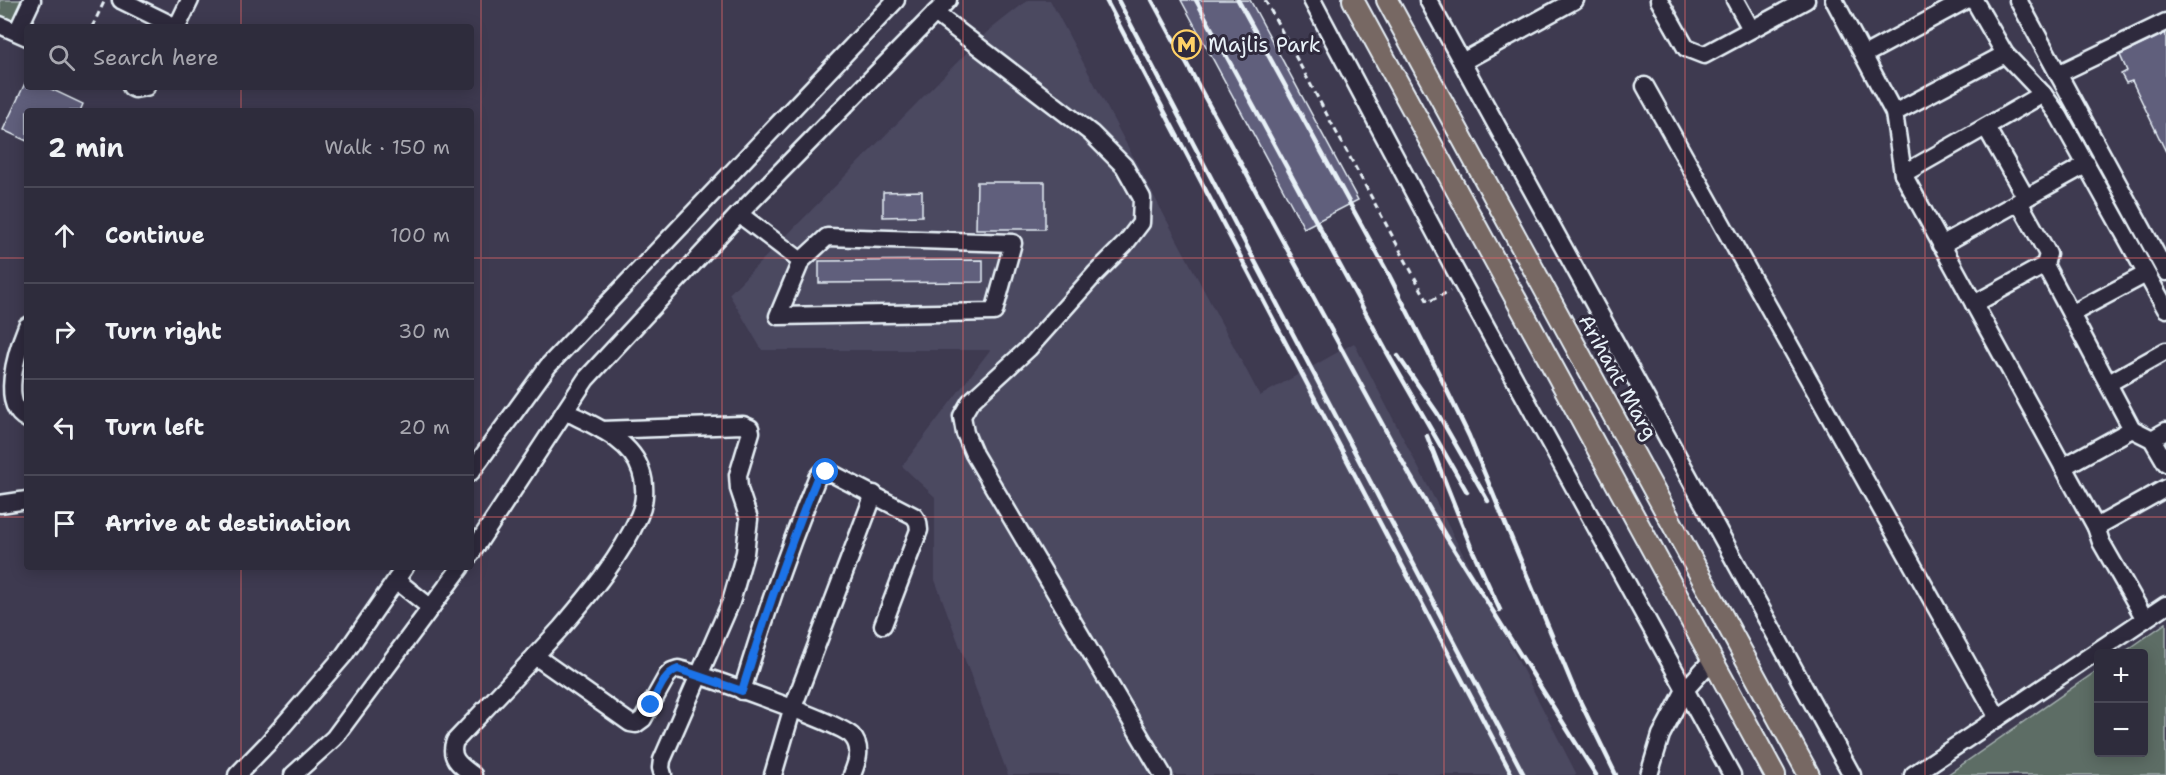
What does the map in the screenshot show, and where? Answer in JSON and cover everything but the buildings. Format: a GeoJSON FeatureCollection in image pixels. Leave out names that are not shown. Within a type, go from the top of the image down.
{"type":"FeatureCollection","features":[{"type":"Feature","properties":{"kind":"main road"},"geometry":{"type":"LineString","coordinates":[[1353,0],[1775,775]]}},
{"type":"Feature","properties":{"kind":"main road","name":"Arihant Marg"},"geometry":{"type":"LineString","coordinates":[[1387,0],[1809,775]]}},
{"type":"Feature","properties":{"kind":"main road"},"geometry":{"type":"LineString","coordinates":[[1525,318],[1551,303]]}},
{"type":"Feature","properties":{"kind":"street"},"geometry":{"type":"LineString","coordinates":[[25,24],[32,0]]}},
{"type":"Feature","properties":{"kind":"street"},"geometry":{"type":"LineString","coordinates":[[121,0],[171,24]]}},
{"type":"Feature","properties":{"kind":"street"},"geometry":{"type":"LineString","coordinates":[[178,24],[190,0]]}},
{"type":"Feature","properties":{"kind":"street"},"geometry":{"type":"LineString","coordinates":[[474,468],[548,366],[896,0]]}},
{"type":"Feature","properties":{"kind":"street"},"geometry":{"type":"LineString","coordinates":[[474,549],[586,379],[740,214],[948,0]]}},
{"type":"Feature","properties":{"kind":"street"},"geometry":{"type":"LineString","coordinates":[[1312,0],[1463,284],[1732,775]]}},
{"type":"Feature","properties":{"kind":"street"},"geometry":{"type":"LineString","coordinates":[[1428,0],[1852,775]]}},
{"type":"Feature","properties":{"kind":"street"},"geometry":{"type":"LineString","coordinates":[[1462,62],[1575,0]]}},
{"type":"Feature","properties":{"kind":"street"},"geometry":{"type":"LineString","coordinates":[[1659,0],[1686,48],[1704,55],[1806,0]]}},
{"type":"Feature","properties":{"kind":"street"},"geometry":{"type":"LineString","coordinates":[[1735,0],[1751,29]]}},
{"type":"Feature","properties":{"kind":"street"},"geometry":{"type":"LineString","coordinates":[[1834,0],[1894,113],[1904,174],[2096,527],[2101,542],[2145,619]]}},
{"type":"Feature","properties":{"kind":"street"},"geometry":{"type":"LineString","coordinates":[[1864,55],[1966,0]]}},
{"type":"Feature","properties":{"kind":"street"},"geometry":{"type":"LineString","coordinates":[[1974,0],[2005,54],[2043,94],[2059,116],[2166,309]]}},
{"type":"Feature","properties":{"kind":"street"},"geometry":{"type":"LineString","coordinates":[[2018,0],[2166,272]]}},
{"type":"Feature","properties":{"kind":"street"},"geometry":{"type":"LineString","coordinates":[[935,12],[1091,133],[1124,166],[1142,198],[1141,223],[1125,244],[1029,348],[970,402],[962,416],[965,433],[974,454],[1163,775]]}},
{"type":"Feature","properties":{"kind":"street"},"geometry":{"type":"LineString","coordinates":[[2058,74],[2166,22]]}},
{"type":"Feature","properties":{"kind":"street"},"geometry":{"type":"LineString","coordinates":[[0,25],[22,34]]}},
{"type":"Feature","properties":{"kind":"street"},"geometry":{"type":"LineString","coordinates":[[1894,113],[2005,54]]}},
{"type":"Feature","properties":{"kind":"street"},"geometry":{"type":"LineString","coordinates":[[1645,86],[1998,718]]}},
{"type":"Feature","properties":{"kind":"street"},"geometry":{"type":"LineString","coordinates":[[1904,174],[2043,94]]}},
{"type":"Feature","properties":{"kind":"street"},"geometry":{"type":"LineString","coordinates":[[1986,127],[2048,254],[2045,265],[2132,429]]}},
{"type":"Feature","properties":{"kind":"street"},"geometry":{"type":"LineString","coordinates":[[1941,245],[2087,164]]}},
{"type":"Feature","properties":{"kind":"street"},"geometry":{"type":"LineString","coordinates":[[740,214],[801,261]]}},
{"type":"Feature","properties":{"kind":"street"},"geometry":{"type":"LineString","coordinates":[[827,237],[1013,243],[994,312],[778,316],[801,261],[827,237]]}},
{"type":"Feature","properties":{"kind":"street"},"geometry":{"type":"LineString","coordinates":[[1974,304],[2045,265]]}},
{"type":"Feature","properties":{"kind":"street"},"geometry":{"type":"LineString","coordinates":[[2071,314],[2146,274]]}},
{"type":"Feature","properties":{"kind":"street"},"geometry":{"type":"LineString","coordinates":[[24,333],[5,379],[4,399],[16,415],[24,418]]}},
{"type":"Feature","properties":{"kind":"street"},"geometry":{"type":"LineString","coordinates":[[2109,383],[2166,351]]}},
{"type":"Feature","properties":{"kind":"street"},"geometry":{"type":"LineString","coordinates":[[473,775],[460,766],[453,757],[452,748],[455,741],[535,657],[588,596],[617,557],[640,514],[645,488],[634,455],[602,430],[565,411]]}},
{"type":"Feature","properties":{"kind":"street"},"geometry":{"type":"LineString","coordinates":[[602,430],[743,424],[750,428],[751,432],[738,475],[739,489],[749,519],[745,553],[731,602],[662,760],[663,775]]}},
{"type":"Feature","properties":{"kind":"street"},"geometry":{"type":"LineString","coordinates":[[2063,466],[2132,429],[2159,435],[2166,463]]}},
{"type":"Feature","properties":{"kind":"street"},"geometry":{"type":"LineString","coordinates":[[742,691],[772,593],[820,474],[831,473],[874,494],[914,516],[918,522],[919,530],[883,625]]}},
{"type":"Feature","properties":{"kind":"street"},"geometry":{"type":"LineString","coordinates":[[2096,527],[2166,488]]}},
{"type":"Feature","properties":{"kind":"street"},"geometry":{"type":"LineString","coordinates":[[773,775],[792,710],[874,494]]}},
{"type":"Feature","properties":{"kind":"street"},"geometry":{"type":"LineString","coordinates":[[0,504],[24,500]]}},
{"type":"Feature","properties":{"kind":"street"},"geometry":{"type":"LineString","coordinates":[[293,775],[334,738],[459,570]]}},
{"type":"Feature","properties":{"kind":"street"},"geometry":{"type":"LineString","coordinates":[[237,775],[268,743],[344,655],[401,574],[431,608]]}},
{"type":"Feature","properties":{"kind":"street"},"geometry":{"type":"LineString","coordinates":[[1913,775],[2166,604]]}},
{"type":"Feature","properties":{"kind":"street"},"geometry":{"type":"LineString","coordinates":[[535,657],[630,723],[636,724],[643,719],[667,676],[678,669],[845,729],[858,746],[858,760],[852,775]]}},
{"type":"Feature","properties":{"kind":"street"},"geometry":{"type":"LineString","coordinates":[[1649,775],[1661,735],[1685,690],[1712,660]]}},
{"type":"Feature","properties":{"kind":"path"},"geometry":{"type":"LineString","coordinates":[[93,24],[105,0]]}},
{"type":"Feature","properties":{"kind":"path"},"geometry":{"type":"LineString","coordinates":[[1265,0],[1428,302],[1463,284]]}},
{"type":"Feature","properties":{"kind":"shaded area"},"geometry":{"type":"Polygon","coordinates":[[[1028,0],[1050,0],[1260,396],[1354,343],[1577,775],[1008,775],[935,580],[935,497],[902,466],[990,350],[762,350],[729,294],[986,33],[1028,0]]]}},
{"type":"Feature","properties":{"kind":"green space"},"geometry":{"type":"Polygon","coordinates":[[[0,0],[23,0],[12,23],[0,18],[0,0]]]}},
{"type":"Feature","properties":{"kind":"green space"},"geometry":{"type":"Polygon","coordinates":[[[2166,623],[2166,775],[1947,775],[2094,673],[2094,757],[2148,757],[2148,649],[2129,649],[2166,623]]]}},
{"type":"Feature","properties":{"kind":"railway"},"geometry":{"type":"LineString","coordinates":[[1106,0],[1512,775]]}},
{"type":"Feature","properties":{"kind":"railway"},"geometry":{"type":"LineString","coordinates":[[1118,0],[1524,775]]}},
{"type":"Feature","properties":{"kind":"railway"},"geometry":{"type":"LineString","coordinates":[[1152,0],[1411,477],[1596,775]]}},
{"type":"Feature","properties":{"kind":"railway"},"geometry":{"type":"LineString","coordinates":[[1196,0],[1389,356],[1467,492]]}},
{"type":"Feature","properties":{"kind":"railway"},"geometry":{"type":"LineString","coordinates":[[1238,0],[1389,275],[1439,374],[1469,436],[1575,691],[1616,775]]}},
{"type":"Feature","properties":{"kind":"railway"},"geometry":{"type":"LineString","coordinates":[[1398,356],[1438,414],[1488,501]]}},
{"type":"Feature","properties":{"kind":"railway"},"geometry":{"type":"LineString","coordinates":[[1427,436],[1471,547],[1500,610]]}},
{"type":"Feature","properties":{"kind":"place","name":"Majlis Park"},"geometry":{"type":"Point","coordinates":[1187,45]}},
{"type":"Feature","properties":{"kind":"route"},"geometry":{"type":"LineString","coordinates":[[651,705],[667,676],[678,669],[742,691],[772,593],[790,544],[817,478],[826,472]]}}]}
